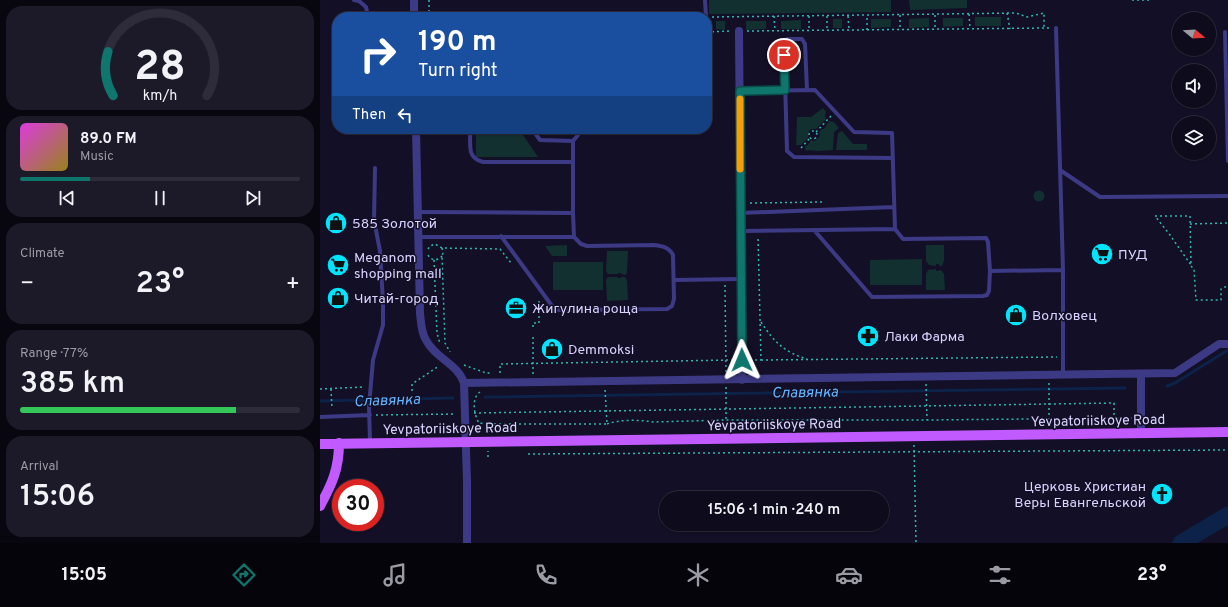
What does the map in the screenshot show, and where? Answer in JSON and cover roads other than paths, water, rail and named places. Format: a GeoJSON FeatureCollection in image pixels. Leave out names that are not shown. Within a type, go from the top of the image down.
{"type":"FeatureCollection","features":[{"type":"Feature","properties":{"kind":"main road","name":"Yevpatoriiskoye Road"},"geometry":{"type":"LineString","coordinates":[[320,444],[1228,432]]}},
{"type":"Feature","properties":{"kind":"main road"},"geometry":{"type":"LineString","coordinates":[[320,506],[328,492],[338,467],[339,443]]}},
{"type":"Feature","properties":{"kind":"street"},"geometry":{"type":"LineString","coordinates":[[414,0],[414,12]]}},
{"type":"Feature","properties":{"kind":"street"},"geometry":{"type":"LineString","coordinates":[[739,31],[742,380]]}},
{"type":"Feature","properties":{"kind":"street"},"geometry":{"type":"LineString","coordinates":[[416,134],[420,313],[425,340],[431,348],[458,372],[464,383],[467,543]]}},
{"type":"Feature","properties":{"kind":"street"},"geometry":{"type":"LineString","coordinates":[[464,383],[1175,373],[1219,344],[1228,344]]}},
{"type":"Feature","properties":{"kind":"street"},"geometry":{"type":"LineString","coordinates":[[1141,433],[1142,374]]}},
{"type":"Feature","properties":{"kind":"lane"},"geometry":{"type":"LineString","coordinates":[[354,0],[359,1],[366,7],[367,12]]}},
{"type":"Feature","properties":{"kind":"lane"},"geometry":{"type":"LineString","coordinates":[[706,0],[706,12]]}},
{"type":"Feature","properties":{"kind":"lane"},"geometry":{"type":"LineString","coordinates":[[1056,28],[1063,270],[1063,375]]}},
{"type":"Feature","properties":{"kind":"lane"},"geometry":{"type":"LineString","coordinates":[[1225,32],[1228,161]]}},
{"type":"Feature","properties":{"kind":"lane"},"geometry":{"type":"LineString","coordinates":[[807,90],[805,44],[802,39],[787,39],[784,45],[787,151],[794,157],[893,158]]}},
{"type":"Feature","properties":{"kind":"lane"},"geometry":{"type":"LineString","coordinates":[[740,91],[815,90],[854,132],[892,134],[895,229],[903,239],[986,238],[988,242],[990,290],[987,295],[872,297],[814,230]]}},
{"type":"Feature","properties":{"kind":"lane"},"geometry":{"type":"LineString","coordinates":[[470,134],[471,153],[476,160],[483,162],[573,162]]}},
{"type":"Feature","properties":{"kind":"lane"},"geometry":{"type":"LineString","coordinates":[[536,134],[540,140],[573,141]]}},
{"type":"Feature","properties":{"kind":"lane"},"geometry":{"type":"LineString","coordinates":[[501,236],[555,310],[668,309],[672,306],[674,299],[674,280],[673,255],[670,250],[664,246],[654,245],[587,246],[581,244],[574,237],[573,141],[578,134]]}},
{"type":"Feature","properties":{"kind":"lane"},"geometry":{"type":"LineString","coordinates":[[370,443],[370,387],[373,360],[383,325],[380,251],[374,220],[375,168]]}},
{"type":"Feature","properties":{"kind":"lane"},"geometry":{"type":"LineString","coordinates":[[1060,170],[1100,197],[1228,196]]}},
{"type":"Feature","properties":{"kind":"lane"},"geometry":{"type":"LineString","coordinates":[[740,213],[894,207]]}},
{"type":"Feature","properties":{"kind":"lane"},"geometry":{"type":"LineString","coordinates":[[418,212],[573,213]]}},
{"type":"Feature","properties":{"kind":"lane"},"geometry":{"type":"LineString","coordinates":[[741,231],[895,229]]}},
{"type":"Feature","properties":{"kind":"lane"},"geometry":{"type":"LineString","coordinates":[[418,237],[574,237]]}},
{"type":"Feature","properties":{"kind":"lane"},"geometry":{"type":"LineString","coordinates":[[990,271],[1063,270]]}},
{"type":"Feature","properties":{"kind":"lane"},"geometry":{"type":"LineString","coordinates":[[674,280],[741,279]]}},
{"type":"Feature","properties":{"kind":"lane"},"geometry":{"type":"LineString","coordinates":[[320,417],[370,415]]}},
{"type":"Feature","properties":{"kind":"waterway","name":"Славянка"},"geometry":{"type":"LineString","coordinates":[[1167,386],[1175,383],[1228,350]]}},
{"type":"Feature","properties":{"kind":"waterway","name":"Славянка"},"geometry":{"type":"LineString","coordinates":[[485,397],[1125,388]]}},
{"type":"Feature","properties":{"kind":"waterway","name":"Славянка"},"geometry":{"type":"LineString","coordinates":[[320,401],[453,398]]}},
{"type":"Feature","properties":{"kind":"waterway"},"geometry":{"type":"LineString","coordinates":[[1181,543],[1228,515]]}},
{"type":"Feature","properties":{"kind":"place","name":"585 Золотой"},"geometry":{"type":"Point","coordinates":[336,223]}},
{"type":"Feature","properties":{"kind":"place","name":"ПУД"},"geometry":{"type":"Point","coordinates":[1102,254]}},
{"type":"Feature","properties":{"kind":"place","name":"Meganom shopping mall"},"geometry":{"type":"Point","coordinates":[338,265]}},
{"type":"Feature","properties":{"kind":"place","name":"Читай-город"},"geometry":{"type":"Point","coordinates":[338,298]}},
{"type":"Feature","properties":{"kind":"place","name":"Жигулина роща"},"geometry":{"type":"Point","coordinates":[516,308]}},
{"type":"Feature","properties":{"kind":"place","name":"Волховец"},"geometry":{"type":"Point","coordinates":[1016,315]}},
{"type":"Feature","properties":{"kind":"place","name":"Лаки Фарма"},"geometry":{"type":"Point","coordinates":[868,336]}},
{"type":"Feature","properties":{"kind":"place","name":"Demmoksi"},"geometry":{"type":"Point","coordinates":[552,349]}},
{"type":"Feature","properties":{"kind":"place","name":"Церковь Христиан Веры Евангельской"},"geometry":{"type":"Point","coordinates":[1162,494]}}]}
